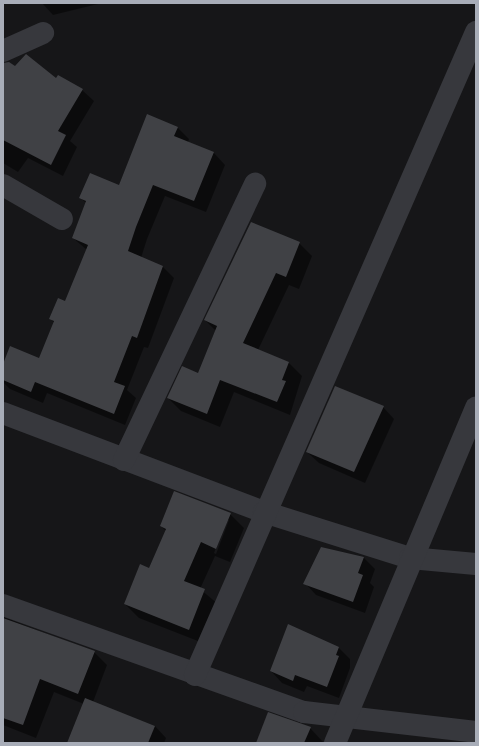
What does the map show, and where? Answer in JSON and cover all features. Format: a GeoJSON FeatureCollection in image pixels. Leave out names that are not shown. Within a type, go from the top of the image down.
{"type":"FeatureCollection","features":[{"type":"Feature","properties":{"kind":"street"},"geometry":{"type":"LineString","coordinates":[[195,676],[264,512],[476,32]]}},
{"type":"Feature","properties":{"kind":"street"},"geometry":{"type":"LineString","coordinates":[[3,51],[43,34]]}},
{"type":"Feature","properties":{"kind":"street"},"geometry":{"type":"LineString","coordinates":[[124,460],[255,184]]}},
{"type":"Feature","properties":{"kind":"street"},"geometry":{"type":"LineString","coordinates":[[3,185],[62,219]]}},
{"type":"Feature","properties":{"kind":"street"},"geometry":{"type":"LineString","coordinates":[[335,743],[410,558],[476,407]]}},
{"type":"Feature","properties":{"kind":"street"},"geometry":{"type":"LineString","coordinates":[[3,413],[264,512],[410,558],[476,564]]}},
{"type":"Feature","properties":{"kind":"street"},"geometry":{"type":"LineString","coordinates":[[3,605],[195,676],[304,712],[476,732]]}},
{"type":"Feature","properties":{"kind":"building"},"geometry":{"type":"Polygon","coordinates":[[[26,54],[56,78],[58,75],[83,89],[58,131],[66,135],[51,165],[3,140],[3,63],[9,62],[15,66],[26,54]]]}},
{"type":"Feature","properties":{"kind":"building"},"geometry":{"type":"Polygon","coordinates":[[[147,114],[178,127],[174,136],[214,152],[194,201],[153,185],[136,227],[128,251],[163,266],[137,338],[132,336],[114,382],[125,386],[114,414],[35,382],[31,392],[3,380],[3,364],[10,346],[39,358],[54,321],[49,319],[58,298],[65,301],[88,245],[72,238],[86,201],[79,198],[90,173],[119,185],[147,114]]]}},
{"type":"Feature","properties":{"kind":"building"},"geometry":{"type":"Polygon","coordinates":[[[251,222],[300,242],[286,277],[276,273],[243,343],[289,362],[282,380],[286,381],[277,402],[220,380],[207,414],[167,398],[182,366],[198,373],[217,326],[204,320],[251,222]]]}},
{"type":"Feature","properties":{"kind":"building"},"geometry":{"type":"Polygon","coordinates":[[[335,386],[384,406],[354,472],[306,452],[335,386]]]}},
{"type":"Feature","properties":{"kind":"building"},"geometry":{"type":"Polygon","coordinates":[[[174,491],[231,513],[216,549],[201,542],[184,581],[205,589],[189,630],[124,604],[140,564],[149,568],[166,529],[160,526],[174,491]]]}},
{"type":"Feature","properties":{"kind":"building"},"geometry":{"type":"Polygon","coordinates":[[[321,547],[364,557],[358,573],[363,575],[353,602],[303,584],[321,547]]]}},
{"type":"Feature","properties":{"kind":"building"},"geometry":{"type":"Polygon","coordinates":[[[3,618],[95,651],[78,694],[40,679],[23,725],[3,718],[3,618]]]}},
{"type":"Feature","properties":{"kind":"building"},"geometry":{"type":"Polygon","coordinates":[[[288,624],[339,647],[336,655],[339,656],[327,687],[295,675],[293,681],[270,671],[288,624]]]}},
{"type":"Feature","properties":{"kind":"building"},"geometry":{"type":"Polygon","coordinates":[[[85,698],[155,726],[148,743],[67,743],[85,698]]]}},
{"type":"Feature","properties":{"kind":"building"},"geometry":{"type":"Polygon","coordinates":[[[268,712],[311,727],[304,743],[256,743],[268,712]]]}}]}
